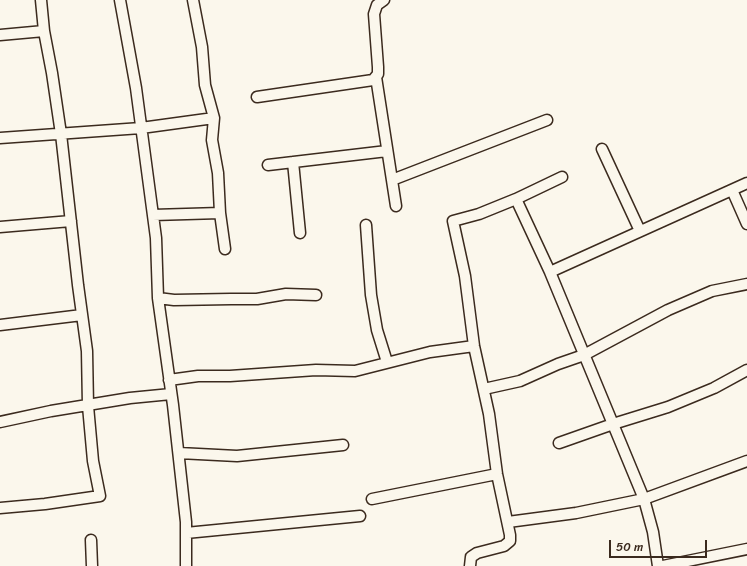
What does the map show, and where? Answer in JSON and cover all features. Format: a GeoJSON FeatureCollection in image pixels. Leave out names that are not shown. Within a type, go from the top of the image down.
{"type":"FeatureCollection","features":[{"type":"Feature","properties":{"kind":"street"},"geometry":{"type":"LineString","coordinates":[[0,508],[45,504],[100,496],[93,461],[88,406],[88,350],[82,315],[61,134],[44,31],[41,0]]}},
{"type":"Feature","properties":{"kind":"street"},"geometry":{"type":"LineString","coordinates":[[120,0],[136,88],[156,238],[158,298],[179,453],[186,522],[186,566]]}},
{"type":"Feature","properties":{"kind":"street"},"geometry":{"type":"LineString","coordinates":[[193,0],[202,47],[205,85],[214,118],[212,140],[218,173],[220,213],[225,249]]}},
{"type":"Feature","properties":{"kind":"street"},"geometry":{"type":"LineString","coordinates":[[384,0],[377,5],[374,14],[378,67],[378,74],[376,77],[396,206]]}},
{"type":"Feature","properties":{"kind":"street"},"geometry":{"type":"LineString","coordinates":[[0,35],[44,31]]}},
{"type":"Feature","properties":{"kind":"street"},"geometry":{"type":"LineString","coordinates":[[258,97],[370,81],[376,77]]}},
{"type":"Feature","properties":{"kind":"street"},"geometry":{"type":"LineString","coordinates":[[0,138],[141,128],[214,118]]}},
{"type":"Feature","properties":{"kind":"street"},"geometry":{"type":"LineString","coordinates":[[392,180],[547,120]]}},
{"type":"Feature","properties":{"kind":"street"},"geometry":{"type":"LineString","coordinates":[[602,149],[640,231]]}},
{"type":"Feature","properties":{"kind":"street"},"geometry":{"type":"LineString","coordinates":[[268,164],[387,151]]}},
{"type":"Feature","properties":{"kind":"street"},"geometry":{"type":"LineString","coordinates":[[293,162],[300,233]]}},
{"type":"Feature","properties":{"kind":"street"},"geometry":{"type":"LineString","coordinates":[[470,566],[472,557],[477,553],[504,546],[510,541],[510,534],[497,474],[489,414],[474,346],[465,276],[453,221],[479,214],[516,199],[562,177]]}},
{"type":"Feature","properties":{"kind":"street"},"geometry":{"type":"LineString","coordinates":[[550,272],[747,184]]}},
{"type":"Feature","properties":{"kind":"street"},"geometry":{"type":"LineString","coordinates":[[732,190],[747,224]]}},
{"type":"Feature","properties":{"kind":"street"},"geometry":{"type":"LineString","coordinates":[[516,199],[550,272],[644,499],[653,532],[658,566]]}},
{"type":"Feature","properties":{"kind":"street"},"geometry":{"type":"LineString","coordinates":[[153,216],[220,213]]}},
{"type":"Feature","properties":{"kind":"street"},"geometry":{"type":"LineString","coordinates":[[0,227],[71,221]]}},
{"type":"Feature","properties":{"kind":"street"},"geometry":{"type":"LineString","coordinates":[[366,225],[371,295],[377,330],[387,362]]}},
{"type":"Feature","properties":{"kind":"street"},"geometry":{"type":"LineString","coordinates":[[484,389],[520,381],[558,364],[584,355],[668,310],[712,291],[747,284]]}},
{"type":"Feature","properties":{"kind":"street"},"geometry":{"type":"LineString","coordinates":[[158,298],[174,300],[258,299],[286,294],[316,295]]}},
{"type":"Feature","properties":{"kind":"street"},"geometry":{"type":"LineString","coordinates":[[0,324],[82,315]]}},
{"type":"Feature","properties":{"kind":"street"},"geometry":{"type":"LineString","coordinates":[[169,380],[198,376],[230,376],[316,370],[355,372],[387,362],[430,352],[474,346]]}},
{"type":"Feature","properties":{"kind":"street"},"geometry":{"type":"LineString","coordinates":[[559,443],[668,407],[714,388],[747,370]]}},
{"type":"Feature","properties":{"kind":"street"},"geometry":{"type":"LineString","coordinates":[[0,422],[51,411],[130,398],[171,394]]}},
{"type":"Feature","properties":{"kind":"street"},"geometry":{"type":"LineString","coordinates":[[179,453],[237,456],[343,445]]}},
{"type":"Feature","properties":{"kind":"street"},"geometry":{"type":"LineString","coordinates":[[508,522],[576,513],[644,499],[747,461]]}},
{"type":"Feature","properties":{"kind":"street"},"geometry":{"type":"LineString","coordinates":[[372,499],[497,474]]}},
{"type":"Feature","properties":{"kind":"street"},"geometry":{"type":"LineString","coordinates":[[186,533],[360,516]]}},
{"type":"Feature","properties":{"kind":"street"},"geometry":{"type":"LineString","coordinates":[[91,540],[92,566]]}},
{"type":"Feature","properties":{"kind":"street"},"geometry":{"type":"LineString","coordinates":[[663,566],[747,549]]}}]}
